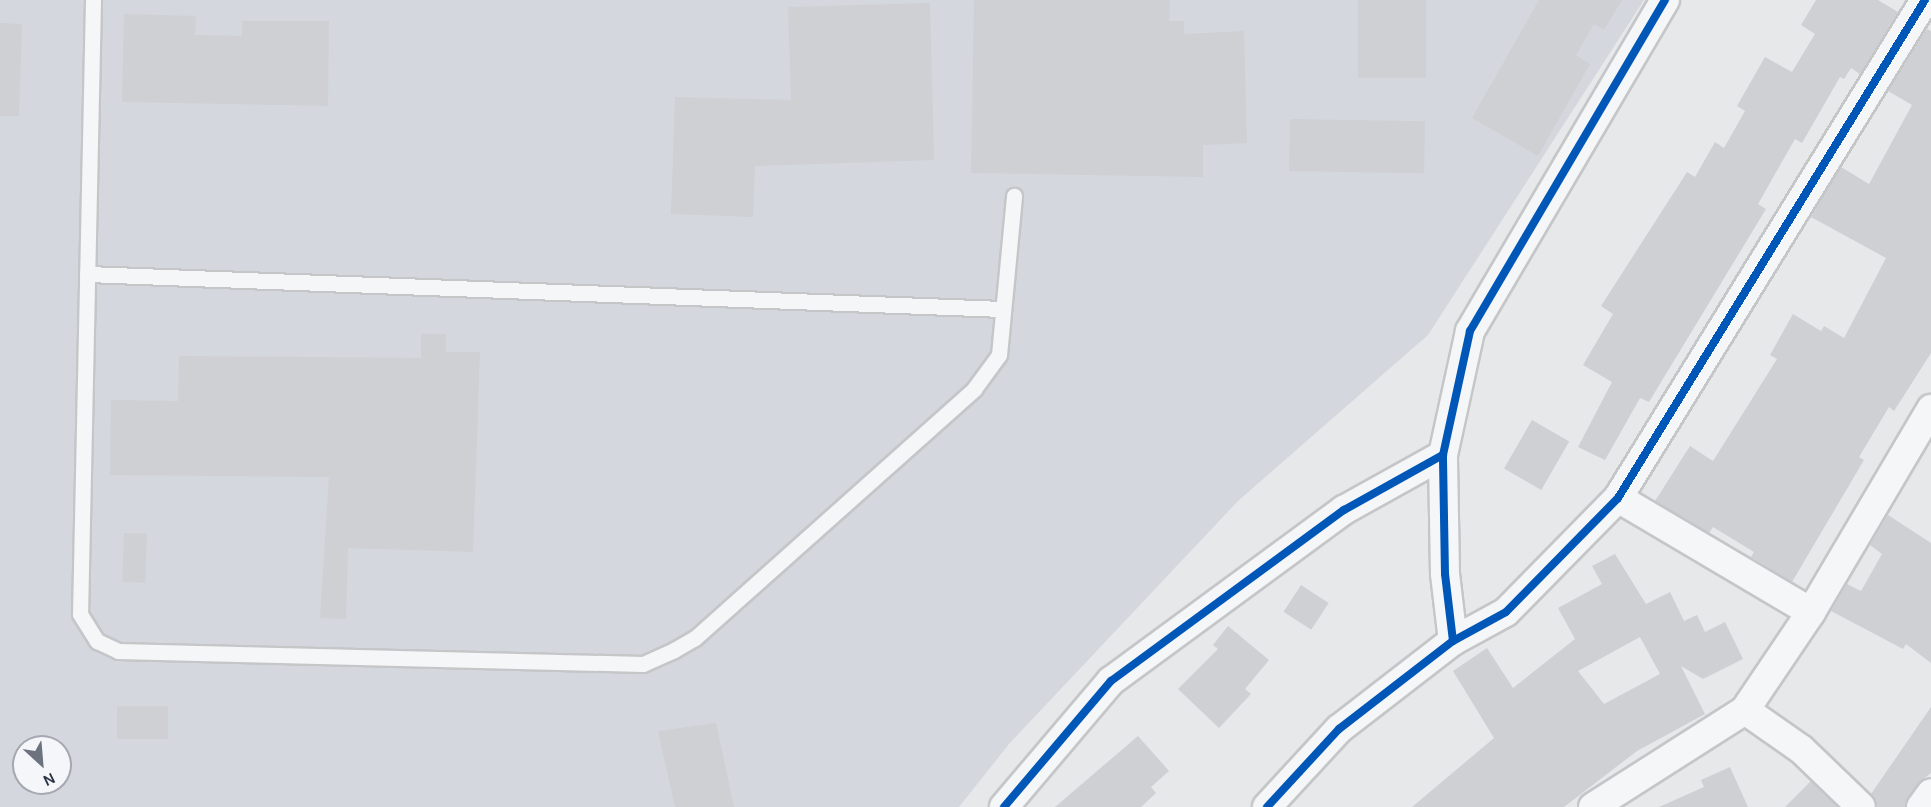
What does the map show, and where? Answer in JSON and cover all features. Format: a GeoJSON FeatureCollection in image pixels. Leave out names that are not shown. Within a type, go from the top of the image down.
{"type":"FeatureCollection","features":[{"type":"Feature","properties":{"kind":"street"},"geometry":{"type":"LineString","coordinates":[[1453,640],[1445,574],[1443,455],[1470,331],[1665,0]]}},
{"type":"Feature","properties":{"kind":"street"},"geometry":{"type":"LineString","coordinates":[[1267,807],[1339,729],[1453,640],[1506,612],[1618,498],[1925,0]]}},
{"type":"Feature","properties":{"kind":"street"},"geometry":{"type":"LineString","coordinates":[[1593,807],[1745,710],[1811,612],[1931,409]]}},
{"type":"Feature","properties":{"kind":"street"},"geometry":{"type":"LineString","coordinates":[[1004,807],[1111,681],[1344,510],[1443,455]]}},
{"type":"Feature","properties":{"kind":"street"},"geometry":{"type":"LineString","coordinates":[[1618,498],[1811,612]]}},
{"type":"Feature","properties":{"kind":"street"},"geometry":{"type":"LineString","coordinates":[[1745,710],[1801,749],[1861,807]]}},
{"type":"Feature","properties":{"kind":"street"},"geometry":{"type":"LineString","coordinates":[[1922,807],[1931,794]]}},
{"type":"Feature","properties":{"kind":"lane"},"geometry":{"type":"LineString","coordinates":[[93,0],[80,614],[98,641],[118,651],[643,664],[695,638],[974,389],[999,355],[1014,196]]}},
{"type":"Feature","properties":{"kind":"lane"},"geometry":{"type":"LineString","coordinates":[[87,274],[1003,309]]}},
{"type":"Feature","properties":{"kind":"shaded area"},"geometry":{"type":"Polygon","coordinates":[[[0,0],[1644,0],[1428,335],[1238,501],[1009,744],[959,807],[0,807],[0,0]]]}},
{"type":"Feature","properties":{"kind":"building"},"geometry":{"type":"Polygon","coordinates":[[[974,0],[1170,0],[1169,21],[1184,21],[1184,34],[1244,31],[1247,143],[1203,145],[1203,177],[971,173],[974,0]]]}},
{"type":"Feature","properties":{"kind":"building"},"geometry":{"type":"Polygon","coordinates":[[[1358,0],[1426,0],[1426,78],[1358,78],[1358,0]]]}},
{"type":"Feature","properties":{"kind":"building"},"geometry":{"type":"Polygon","coordinates":[[[1539,0],[1622,0],[1604,30],[1594,24],[1576,55],[1590,64],[1538,156],[1472,118],[1539,0]]]}},
{"type":"Feature","properties":{"kind":"building"},"geometry":{"type":"Polygon","coordinates":[[[1816,0],[1878,0],[1898,12],[1860,74],[1851,68],[1844,79],[1840,77],[1802,143],[1795,139],[1758,204],[1766,209],[1649,402],[1640,398],[1605,460],[1578,447],[1612,382],[1583,365],[1613,314],[1601,306],[1687,172],[1695,177],[1715,142],[1724,148],[1745,111],[1737,106],[1765,57],[1792,72],[1815,34],[1801,25],[1816,0]]]}},
{"type":"Feature","properties":{"kind":"building"},"geometry":{"type":"Polygon","coordinates":[[[930,3],[934,160],[755,166],[753,217],[671,214],[675,97],[791,100],[788,7],[930,3]]]}},
{"type":"Feature","properties":{"kind":"building"},"geometry":{"type":"Polygon","coordinates":[[[124,14],[196,16],[195,35],[242,36],[242,21],[329,21],[328,106],[122,102],[124,14]]]}},
{"type":"Feature","properties":{"kind":"building"},"geometry":{"type":"Polygon","coordinates":[[[0,23],[22,24],[19,116],[0,116],[0,23]]]}},
{"type":"Feature","properties":{"kind":"building"},"geometry":{"type":"Polygon","coordinates":[[[1927,29],[1931,31],[1931,353],[1894,411],[1889,407],[1859,457],[1864,460],[1792,582],[1751,557],[1754,552],[1713,527],[1709,533],[1655,501],[1690,446],[1713,461],[1777,359],[1770,355],[1793,314],[1821,331],[1824,326],[1844,338],[1886,258],[1811,217],[1841,167],[1869,184],[1912,105],[1888,91],[1927,29]]]}},
{"type":"Feature","properties":{"kind":"building"},"geometry":{"type":"Polygon","coordinates":[[[1290,119],[1425,121],[1424,173],[1289,171],[1290,119]]]}},
{"type":"Feature","properties":{"kind":"building"},"geometry":{"type":"Polygon","coordinates":[[[421,334],[446,334],[446,352],[480,352],[473,552],[348,548],[346,619],[320,618],[329,477],[110,475],[111,400],[178,401],[179,356],[421,358],[421,334]]]}},
{"type":"Feature","properties":{"kind":"building"},"geometry":{"type":"Polygon","coordinates":[[[1532,420],[1569,441],[1541,490],[1504,468],[1532,420]]]}},
{"type":"Feature","properties":{"kind":"building"},"geometry":{"type":"Polygon","coordinates":[[[1888,515],[1931,543],[1931,663],[1906,644],[1903,649],[1831,611],[1847,584],[1861,591],[1882,554],[1870,545],[1888,515]]]}},
{"type":"Feature","properties":{"kind":"building"},"geometry":{"type":"Polygon","coordinates":[[[124,533],[147,534],[145,583],[122,582],[124,533]]]}},
{"type":"Feature","properties":{"kind":"building"},"geometry":{"type":"Polygon","coordinates":[[[1615,554],[1646,604],[1670,592],[1684,621],[1697,615],[1705,632],[1725,622],[1743,659],[1703,679],[1681,666],[1705,714],[1637,751],[1564,807],[1412,807],[1494,738],[1453,671],[1487,648],[1513,688],[1575,639],[1558,608],[1602,584],[1592,566],[1615,554]],[[1640,637],[1578,671],[1604,704],[1660,674],[1640,637]]]}},
{"type":"Feature","properties":{"kind":"building"},"geometry":{"type":"Polygon","coordinates":[[[1301,585],[1329,603],[1311,630],[1284,612],[1301,585]]]}},
{"type":"Feature","properties":{"kind":"building"},"geometry":{"type":"Polygon","coordinates":[[[1228,626],[1269,660],[1245,689],[1251,694],[1219,728],[1178,689],[1218,649],[1213,645],[1228,626]]]}},
{"type":"Feature","properties":{"kind":"building"},"geometry":{"type":"Polygon","coordinates":[[[117,706],[168,706],[168,739],[117,739],[117,706]]]}},
{"type":"Feature","properties":{"kind":"building"},"geometry":{"type":"Polygon","coordinates":[[[1931,707],[1931,773],[1918,783],[1905,807],[1877,807],[1871,794],[1931,707]]]}},
{"type":"Feature","properties":{"kind":"building"},"geometry":{"type":"Polygon","coordinates":[[[716,723],[734,807],[675,807],[658,731],[716,723]]]}},
{"type":"Feature","properties":{"kind":"building"},"geometry":{"type":"Polygon","coordinates":[[[1138,736],[1169,771],[1151,787],[1156,793],[1141,807],[1055,807],[1138,736]]]}},
{"type":"Feature","properties":{"kind":"building"},"geometry":{"type":"Polygon","coordinates":[[[1730,767],[1748,807],[1659,807],[1704,787],[1701,780],[1730,767]]]}},
{"type":"Feature","properties":{"kind":"building"},"geometry":{"type":"Polygon","coordinates":[[[1811,781],[1837,807],[1785,807],[1811,781]]]}},
{"type":"Feature","properties":{"kind":"cycle path"},"geometry":{"type":"LineString","coordinates":[[1267,807],[1339,729],[1453,641],[1445,574],[1443,455],[1470,331],[1665,0]]}},
{"type":"Feature","properties":{"kind":"cycle path"},"geometry":{"type":"LineString","coordinates":[[1453,641],[1506,612],[1618,498],[1925,0]]}},
{"type":"Feature","properties":{"kind":"cycle path"},"geometry":{"type":"LineString","coordinates":[[1004,807],[1111,681],[1344,510],[1443,455]]}}]}
